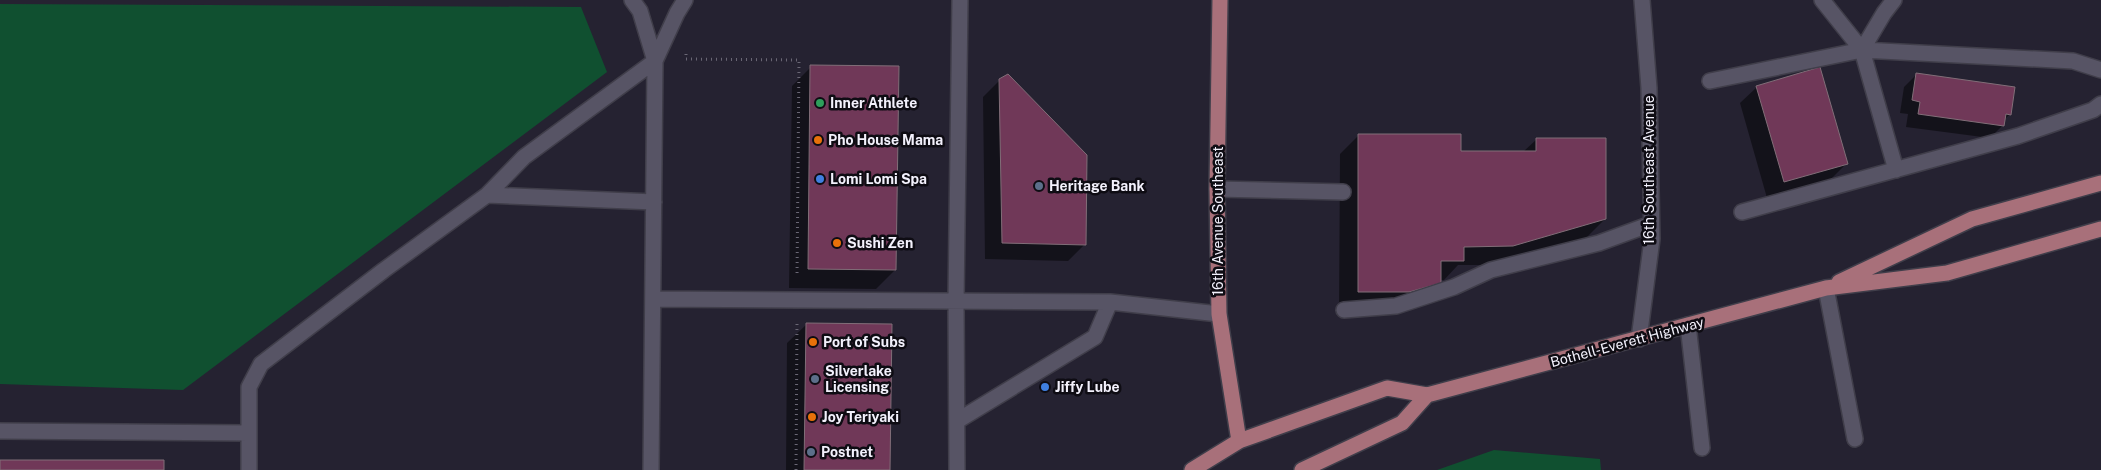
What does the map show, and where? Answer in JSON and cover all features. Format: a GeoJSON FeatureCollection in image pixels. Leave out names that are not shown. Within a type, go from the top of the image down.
{"type":"FeatureCollection","features":[{"type":"Feature","properties":{"kind":"main road","name":"16th Avenue Southeast"},"geometry":{"type":"LineString","coordinates":[[1220,0],[1217,189],[1219,314],[1239,441]]}},
{"type":"Feature","properties":{"kind":"main road","name":"Bothell-Everett Highway"},"geometry":{"type":"LineString","coordinates":[[1826,288],[1972,219],[2101,183]]}},
{"type":"Feature","properties":{"kind":"main road","name":"Bothell-Everett Highway"},"geometry":{"type":"LineString","coordinates":[[1192,470],[1239,441],[1387,388],[1427,395],[1639,340],[1826,288],[1947,273],[2101,229]]}},
{"type":"Feature","properties":{"kind":"main road"},"geometry":{"type":"LineString","coordinates":[[1302,470],[1402,422],[1427,395]]}},
{"type":"Feature","properties":{"kind":"main road"},"geometry":{"type":"LineString","coordinates":[[1214,470],[1239,441]]}},
{"type":"Feature","properties":{"kind":"street"},"geometry":{"type":"LineString","coordinates":[[632,0],[640,10],[655,60],[651,470]]}},
{"type":"Feature","properties":{"kind":"street"},"geometry":{"type":"LineString","coordinates":[[248,470],[249,387],[261,364],[384,270],[487,195],[524,157],[655,60],[685,0]]}},
{"type":"Feature","properties":{"kind":"street"},"geometry":{"type":"LineString","coordinates":[[957,470],[956,301],[960,0]]}},
{"type":"Feature","properties":{"kind":"street","name":"16th Southeast Avenue"},"geometry":{"type":"LineString","coordinates":[[1639,340],[1652,239],[1649,88],[1642,0]]}},
{"type":"Feature","properties":{"kind":"street"},"geometry":{"type":"LineString","coordinates":[[1822,0],[1862,50],[1896,170]]}},
{"type":"Feature","properties":{"kind":"street"},"geometry":{"type":"LineString","coordinates":[[1862,50],[1894,0]]}},
{"type":"Feature","properties":{"kind":"street"},"geometry":{"type":"LineString","coordinates":[[1710,81],[1862,50],[2073,61],[2101,70]]}},
{"type":"Feature","properties":{"kind":"street"},"geometry":{"type":"LineString","coordinates":[[1742,212],[2018,136],[2093,110],[2101,104]]}},
{"type":"Feature","properties":{"kind":"street"},"geometry":{"type":"LineString","coordinates":[[1217,189],[1343,192]]}},
{"type":"Feature","properties":{"kind":"street"},"geometry":{"type":"LineString","coordinates":[[487,195],[654,202]]}},
{"type":"Feature","properties":{"kind":"street"},"geometry":{"type":"LineString","coordinates":[[1344,310],[1396,306],[1454,287],[1491,270],[1598,243],[1651,224]]}},
{"type":"Feature","properties":{"kind":"street"},"geometry":{"type":"LineString","coordinates":[[1826,288],[1855,439]]}},
{"type":"Feature","properties":{"kind":"street"},"geometry":{"type":"LineString","coordinates":[[653,299],[1110,302],[1219,314]]}},
{"type":"Feature","properties":{"kind":"street"},"geometry":{"type":"LineString","coordinates":[[957,421],[1095,337],[1110,302]]}},
{"type":"Feature","properties":{"kind":"street"},"geometry":{"type":"LineString","coordinates":[[1688,325],[1702,448]]}},
{"type":"Feature","properties":{"kind":"street"},"geometry":{"type":"LineString","coordinates":[[0,432],[249,433]]}},
{"type":"Feature","properties":{"kind":"path"},"geometry":{"type":"LineString","coordinates":[[686,50],[686,60],[799,60],[796,470]]}},
{"type":"Feature","properties":{"kind":"green space"},"geometry":{"type":"Polygon","coordinates":[[[0,4],[581,7],[607,72],[183,390],[0,384],[0,4]]]}},
{"type":"Feature","properties":{"kind":"green space"},"geometry":{"type":"Polygon","coordinates":[[[1494,450],[1600,459],[1601,470],[1437,470],[1494,450]]]}},
{"type":"Feature","properties":{"kind":"building"},"geometry":{"type":"Polygon","coordinates":[[[810,65],[899,66],[896,270],[808,269],[810,65]]]}},
{"type":"Feature","properties":{"kind":"building"},"geometry":{"type":"Polygon","coordinates":[[[1820,67],[1848,164],[1784,182],[1756,86],[1820,67]]]}},
{"type":"Feature","properties":{"kind":"building"},"geometry":{"type":"Polygon","coordinates":[[[1916,73],[2015,87],[2011,115],[2006,114],[2004,126],[1918,114],[1920,102],[1912,100],[1916,73]]]}},
{"type":"Feature","properties":{"kind":"building"},"geometry":{"type":"Polygon","coordinates":[[[1008,74],[1087,155],[1086,245],[1002,243],[999,79],[1008,74]]]}},
{"type":"Feature","properties":{"kind":"building"},"geometry":{"type":"Polygon","coordinates":[[[1358,134],[1461,134],[1461,151],[1536,151],[1536,138],[1606,138],[1606,219],[1513,246],[1464,247],[1464,261],[1441,261],[1441,283],[1409,292],[1358,292],[1358,134]]]}},
{"type":"Feature","properties":{"kind":"building"},"geometry":{"type":"Polygon","coordinates":[[[806,323],[892,324],[890,470],[804,470],[806,323]]]}},
{"type":"Feature","properties":{"kind":"building"},"geometry":{"type":"Polygon","coordinates":[[[0,460],[164,460],[164,470],[0,470],[0,460]]]}},
{"type":"Feature","properties":{"kind":"place","name":"Inner Athlete"},"geometry":{"type":"Point","coordinates":[820,103]}},
{"type":"Feature","properties":{"kind":"place","name":"Pho House Mama"},"geometry":{"type":"Point","coordinates":[818,140]}},
{"type":"Feature","properties":{"kind":"place","name":"Lomi Lomi Spa"},"geometry":{"type":"Point","coordinates":[820,179]}},
{"type":"Feature","properties":{"kind":"place","name":"Heritage Bank"},"geometry":{"type":"Point","coordinates":[1039,186]}},
{"type":"Feature","properties":{"kind":"place","name":"Sushi Zen"},"geometry":{"type":"Point","coordinates":[837,243]}},
{"type":"Feature","properties":{"kind":"place","name":"Port of Subs"},"geometry":{"type":"Point","coordinates":[813,342]}},
{"type":"Feature","properties":{"kind":"place","name":"Silverlake Licensing"},"geometry":{"type":"Point","coordinates":[815,379]}},
{"type":"Feature","properties":{"kind":"place","name":"Jiffy Lube"},"geometry":{"type":"Point","coordinates":[1045,387]}},
{"type":"Feature","properties":{"kind":"place","name":"Joy Teriyaki"},"geometry":{"type":"Point","coordinates":[812,417]}},
{"type":"Feature","properties":{"kind":"place","name":"Postnet"},"geometry":{"type":"Point","coordinates":[811,452]}}]}
